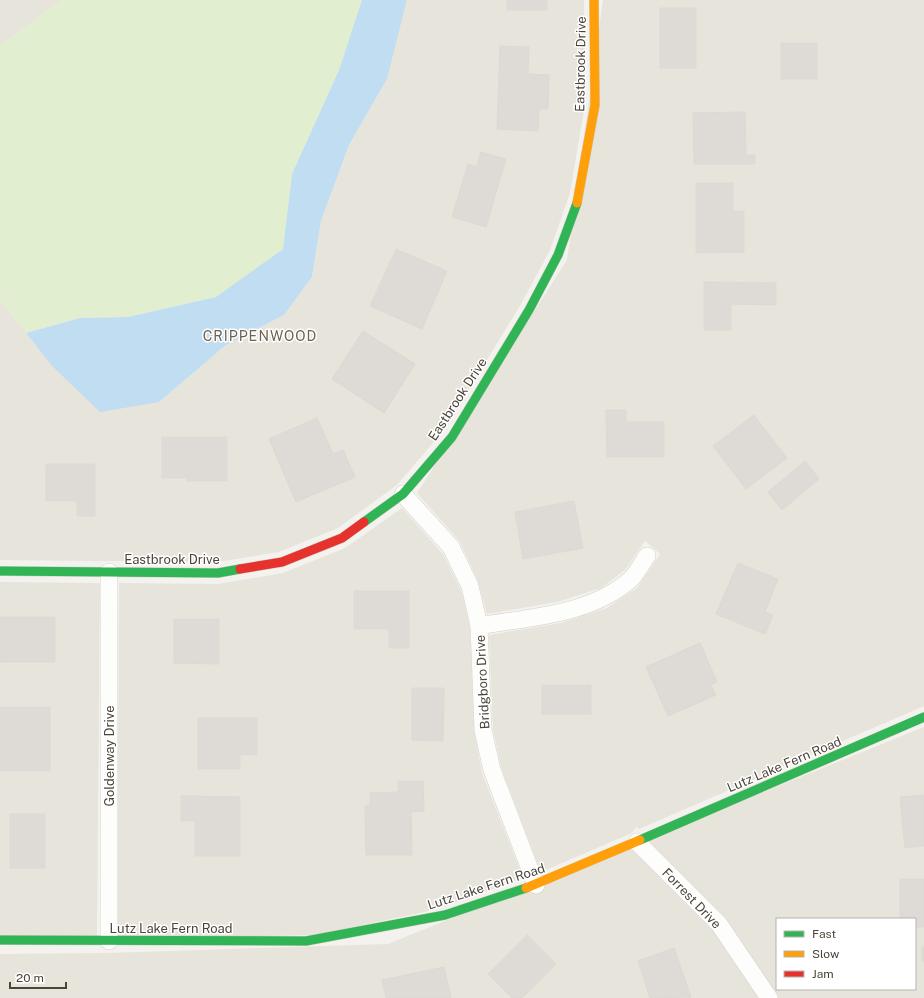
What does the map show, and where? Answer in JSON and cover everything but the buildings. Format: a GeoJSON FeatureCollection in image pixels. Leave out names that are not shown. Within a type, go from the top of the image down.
{"type":"FeatureCollection","features":[{"type":"Feature","properties":{"kind":"street","name":"Eastbrook Drive"},"geometry":{"type":"LineString","coordinates":[[0,571],[218,573],[282,562],[342,538],[403,494],[452,437],[529,310],[558,255],[579,196],[595,104],[594,0]]}},
{"type":"Feature","properties":{"kind":"street","name":"Bridgboro Drive"},"geometry":{"type":"LineString","coordinates":[[403,494],[451,547],[470,586],[479,626],[483,730],[492,770],[536,885]]}},
{"type":"Feature","properties":{"kind":"street"},"geometry":{"type":"LineString","coordinates":[[479,626],[560,612],[605,598],[632,578],[647,556]]}},
{"type":"Feature","properties":{"kind":"street","name":"Goldenway Drive"},"geometry":{"type":"LineString","coordinates":[[109,572],[109,940]]}},
{"type":"Feature","properties":{"kind":"street","name":"Lutz Lake Fern Road"},"geometry":{"type":"LineString","coordinates":[[0,940],[306,941],[445,915],[536,885],[924,717]]}},
{"type":"Feature","properties":{"kind":"street","name":"Forrest Drive"},"geometry":{"type":"LineString","coordinates":[[637,842],[720,924],[769,998]]}},
{"type":"Feature","properties":{"kind":"shaded area"},"geometry":{"type":"Polygon","coordinates":[[[0,0],[62,0],[0,46],[0,0]]]}},
{"type":"Feature","properties":{"kind":"shaded area"},"geometry":{"type":"Polygon","coordinates":[[[406,0],[584,0],[585,104],[570,193],[550,250],[521,304],[444,430],[397,485],[338,528],[279,552],[218,562],[0,560],[0,300],[51,365],[159,402],[226,345],[284,315],[312,277],[321,221],[349,145],[387,79],[406,0]]]}},
{"type":"Feature","properties":{"kind":"shaded area"},"geometry":{"type":"Polygon","coordinates":[[[603,0],[924,0],[924,706],[639,829],[636,827],[632,833],[541,872],[501,767],[493,729],[489,635],[561,623],[607,608],[637,588],[660,554],[645,541],[625,570],[601,588],[557,602],[487,614],[478,581],[460,542],[417,493],[567,260],[603,0]]]}},
{"type":"Feature","properties":{"kind":"shaded area"},"geometry":{"type":"Polygon","coordinates":[[[402,508],[443,554],[461,590],[470,628],[474,730],[482,773],[523,878],[438,909],[316,935],[117,939],[119,583],[218,584],[283,573],[345,548],[402,508]]]}},
{"type":"Feature","properties":{"kind":"shaded area"},"geometry":{"type":"Polygon","coordinates":[[[0,582],[100,583],[97,939],[0,941],[0,582]]]}},
{"type":"Feature","properties":{"kind":"shaded area"},"geometry":{"type":"Polygon","coordinates":[[[924,727],[924,998],[0,998],[0,954],[107,953],[388,944],[924,727]]]}},
{"type":"Feature","properties":{"kind":"green space"},"geometry":{"type":"Polygon","coordinates":[[[62,0],[362,0],[339,70],[292,174],[283,249],[216,297],[128,317],[80,318],[26,333],[0,300],[0,46],[62,0]]]}},
{"type":"Feature","properties":{"kind":"water"},"geometry":{"type":"Polygon","coordinates":[[[362,0],[406,0],[406,3],[387,79],[349,145],[321,221],[312,277],[284,315],[226,345],[159,402],[100,412],[51,365],[26,333],[80,318],[128,317],[216,297],[283,249],[292,174],[339,70],[362,0]]]}},
{"type":"Feature","properties":{"kind":"traffic: fast"},"geometry":{"type":"LineString","coordinates":[[364,522],[403,494],[452,437],[529,310],[558,255],[577,203]]}},
{"type":"Feature","properties":{"kind":"traffic: fast"},"geometry":{"type":"LineString","coordinates":[[0,571],[218,573],[240,569]]}},
{"type":"Feature","properties":{"kind":"traffic: fast"},"geometry":{"type":"LineString","coordinates":[[640,840],[924,717]]}},
{"type":"Feature","properties":{"kind":"traffic: fast"},"geometry":{"type":"LineString","coordinates":[[0,940],[306,941],[445,915],[526,888]]}},
{"type":"Feature","properties":{"kind":"traffic: slow"},"geometry":{"type":"LineString","coordinates":[[577,203],[595,105],[594,0]]}},
{"type":"Feature","properties":{"kind":"traffic: slow"},"geometry":{"type":"LineString","coordinates":[[526,888],[640,840]]}},
{"type":"Feature","properties":{"kind":"traffic: jam"},"geometry":{"type":"LineString","coordinates":[[240,569],[282,562],[342,538],[364,522]]}},
{"type":"Feature","properties":{"kind":"district","name":"CRIPPENWOOD"},"geometry":{"type":"Point","coordinates":[260,336]}}]}
